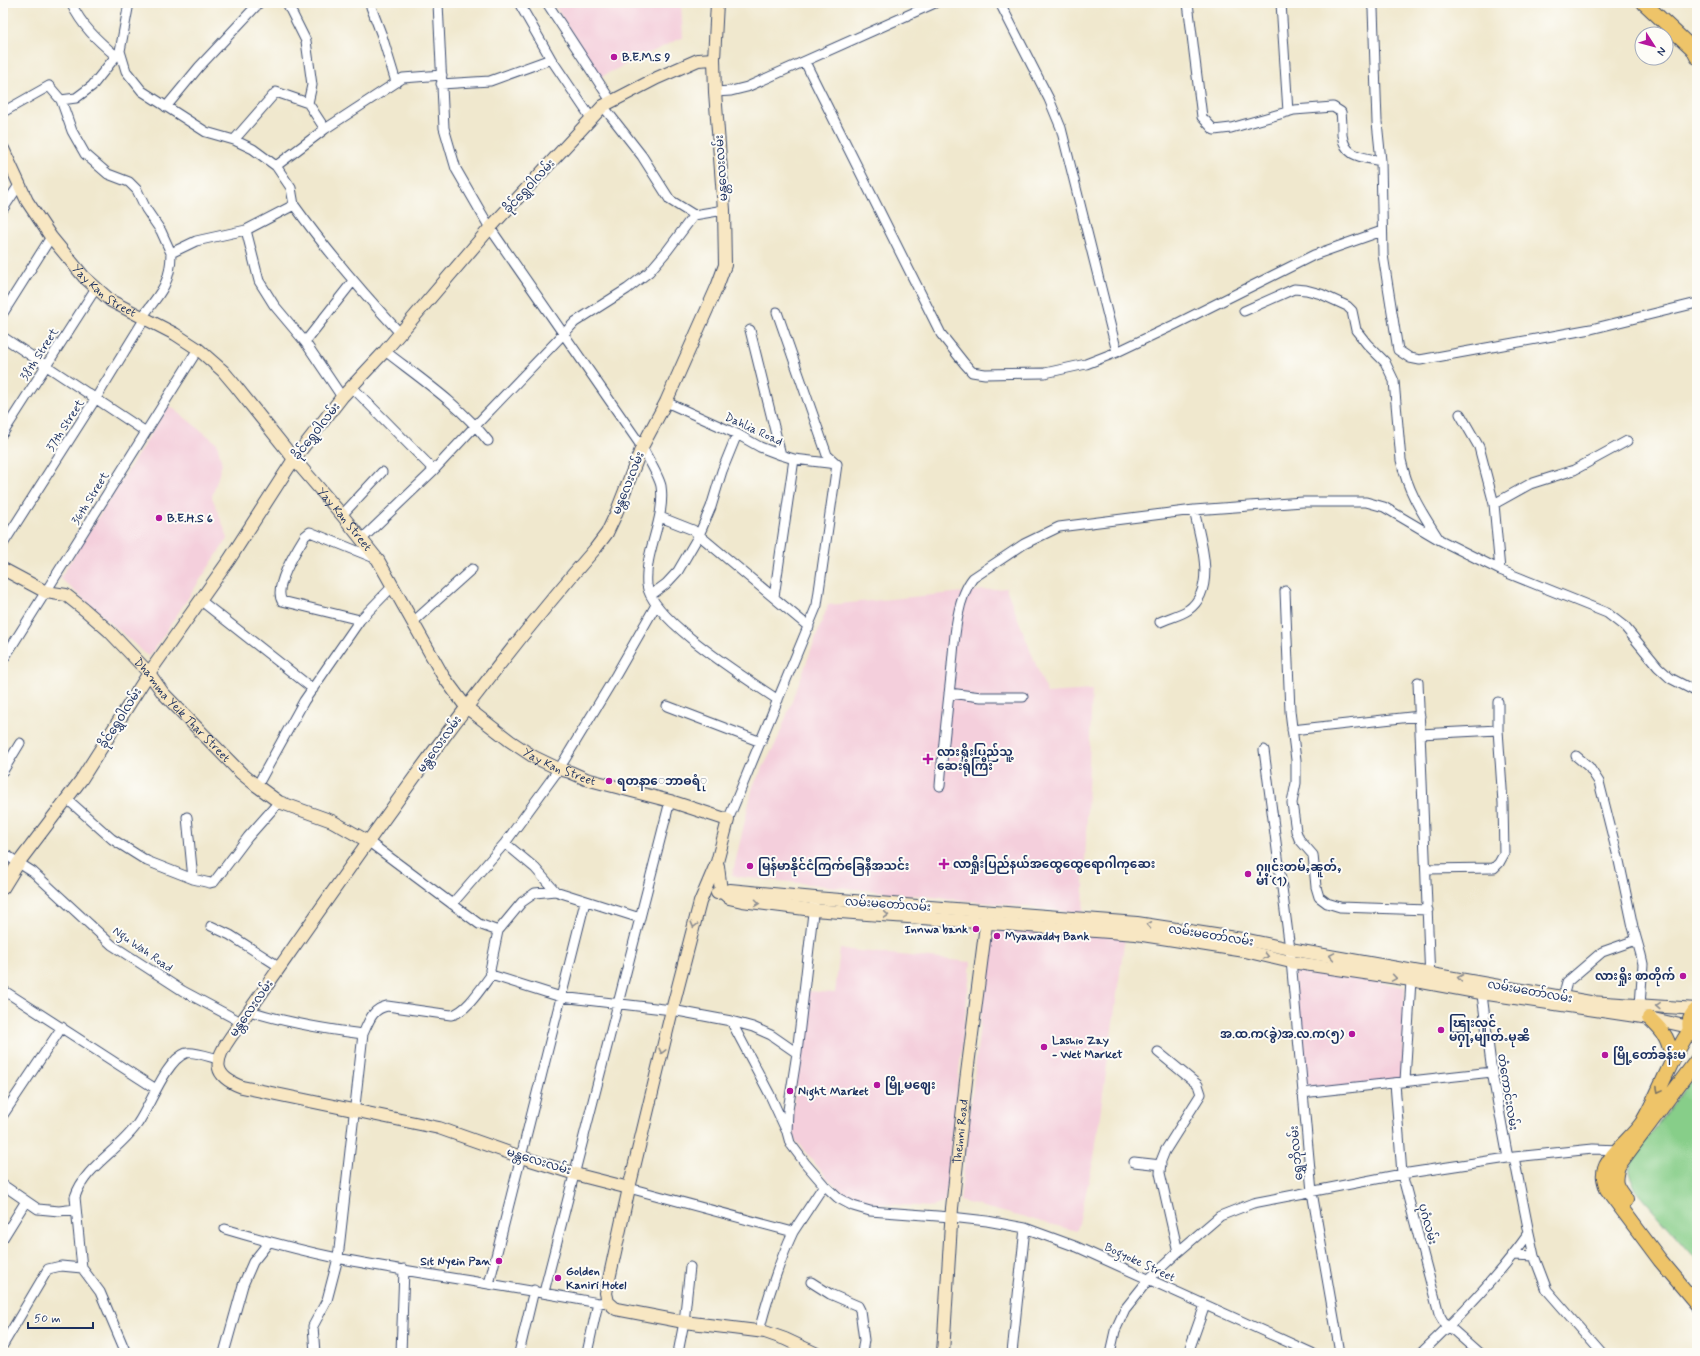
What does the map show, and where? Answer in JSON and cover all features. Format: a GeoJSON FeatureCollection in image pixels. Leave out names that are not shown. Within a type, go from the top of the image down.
{"type":"FeatureCollection","features":[{"type":"Feature","properties":{"kind":"main road","name":"မန္တလေးလမ်း"},"geometry":{"type":"LineString","coordinates":[[629,1188],[582,1176],[575,1172],[521,1157],[439,1128],[269,1093],[229,1082],[222,1076],[218,1068],[218,1060],[222,1050],[241,1022],[466,707],[513,647],[596,550],[615,516],[642,447],[666,402],[718,287],[725,265],[724,210],[715,92],[714,59],[716,3]]}},
{"type":"Feature","properties":{"kind":"main road"},"geometry":{"type":"LineString","coordinates":[[1644,3],[1693,49],[1697,57]]}},
{"type":"Feature","properties":{"kind":"main road","name":"ခိုင်ရွှေဝါလမ်း"},"geometry":{"type":"LineString","coordinates":[[3,888],[19,862],[81,780],[149,673],[229,560],[294,459],[342,397],[385,351],[490,228],[591,118],[607,104],[656,78],[698,60],[714,59]]}},
{"type":"Feature","properties":{"kind":"main road","name":"Yay Kan Street"},"geometry":{"type":"LineString","coordinates":[[3,149],[27,201],[52,237],[84,277],[111,301],[175,334],[198,349],[223,371],[378,560],[443,676],[466,707],[510,741],[534,757],[559,769],[586,779],[670,802],[728,820]]}},
{"type":"Feature","properties":{"kind":"main road","name":"Dhamma Yeik Thar Street"},"geometry":{"type":"LineString","coordinates":[[3,569],[46,592],[66,596],[85,610],[109,631],[149,673],[164,693],[241,773],[257,786],[279,802],[332,821],[369,842]]}},
{"type":"Feature","properties":{"kind":"main road"},"geometry":{"type":"LineString","coordinates":[[728,820],[717,862],[700,902],[672,1010],[603,1302],[616,1309],[684,1322],[759,1331],[785,1339],[815,1353]]}},
{"type":"Feature","properties":{"kind":"main road"},"geometry":{"type":"LineString","coordinates":[[700,902],[721,891],[717,862]]}},
{"type":"Feature","properties":{"kind":"main road","name":"လမ်းမတော်လမ်း"},"geometry":{"type":"LineString","coordinates":[[721,891],[729,898],[742,901],[814,904],[1096,926],[1136,934],[1208,940],[1248,940],[1481,988],[1649,1018],[1692,1031]]}},
{"type":"Feature","properties":{"kind":"main road","name":"Theinni Road"},"geometry":{"type":"LineString","coordinates":[[944,1353],[951,1217],[966,1081],[987,918]]}},
{"type":"Feature","properties":{"kind":"main road","name":"လမ်းမတော်လမ်း"},"geometry":{"type":"LineString","coordinates":[[1208,940],[1291,962],[1411,980],[1430,978]]}},
{"type":"Feature","properties":{"kind":"main road","name":"လမ်းမတော်လမ်း"},"geometry":{"type":"LineString","coordinates":[[1481,988],[1563,997],[1590,1002],[1697,1008]]}},
{"type":"Feature","properties":{"kind":"main road"},"geometry":{"type":"LineString","coordinates":[[1697,1008],[1690,1017],[1692,1031],[1677,1049],[1641,1124],[1624,1151],[1614,1178],[1619,1191],[1667,1255],[1697,1289]]}},
{"type":"Feature","properties":{"kind":"main road"},"geometry":{"type":"LineString","coordinates":[[1649,1018],[1667,1038],[1670,1044],[1672,1062]]}},
{"type":"Feature","properties":{"kind":"main road"},"geometry":{"type":"LineString","coordinates":[[1697,1060],[1624,1151],[1606,1165],[1603,1178],[1607,1189],[1660,1260],[1697,1304]]}},
{"type":"Feature","properties":{"kind":"street"},"geometry":{"type":"LineString","coordinates":[[71,3],[86,28],[101,44],[118,54],[126,71],[142,91],[206,132],[234,140],[253,149],[276,166],[290,188],[294,205],[328,251],[400,333]]}},
{"type":"Feature","properties":{"kind":"street"},"geometry":{"type":"LineString","coordinates":[[62,100],[76,98],[92,86],[118,54],[129,3]]}},
{"type":"Feature","properties":{"kind":"street"},"geometry":{"type":"LineString","coordinates":[[166,107],[199,67],[259,3]]}},
{"type":"Feature","properties":{"kind":"street"},"geometry":{"type":"LineString","coordinates":[[287,3],[306,42],[312,85],[308,103]]}},
{"type":"Feature","properties":{"kind":"street"},"geometry":{"type":"LineString","coordinates":[[372,3],[371,7],[382,36],[396,82]]}},
{"type":"Feature","properties":{"kind":"street"},"geometry":{"type":"LineString","coordinates":[[438,3],[444,128],[456,169],[490,228],[642,447],[661,485],[660,517],[648,562],[647,586],[651,595],[660,611],[704,648],[778,700]]}},
{"type":"Feature","properties":{"kind":"street"},"geometry":{"type":"LineString","coordinates":[[519,3],[551,59],[591,118]]}},
{"type":"Feature","properties":{"kind":"street"},"geometry":{"type":"LineString","coordinates":[[547,3],[607,104],[670,200],[694,214],[724,210]]}},
{"type":"Feature","properties":{"kind":"street"},"geometry":{"type":"LineString","coordinates":[[715,92],[731,91],[747,87],[935,3]]}},
{"type":"Feature","properties":{"kind":"street"},"geometry":{"type":"LineString","coordinates":[[1000,3],[1049,99],[1061,128],[1117,352]]}},
{"type":"Feature","properties":{"kind":"street"},"geometry":{"type":"LineString","coordinates":[[1188,3],[1202,117],[1214,130],[1231,128],[1288,112],[1333,107],[1341,112],[1342,136],[1348,150],[1354,155],[1381,161]]}},
{"type":"Feature","properties":{"kind":"street"},"geometry":{"type":"LineString","coordinates":[[1281,3],[1288,112]]}},
{"type":"Feature","properties":{"kind":"street"},"geometry":{"type":"LineString","coordinates":[[1371,3],[1373,9],[1377,122],[1381,161],[1383,255],[1398,350],[1410,358],[1420,360],[1591,329],[1697,303]]}},
{"type":"Feature","properties":{"kind":"street"},"geometry":{"type":"LineString","coordinates":[[276,166],[325,129],[403,78],[490,81],[551,59]]}},
{"type":"Feature","properties":{"kind":"street"},"geometry":{"type":"LineString","coordinates":[[805,62],[941,334],[972,372],[985,374],[1045,373],[1086,364],[1117,352],[1314,255],[1382,230]]}},
{"type":"Feature","properties":{"kind":"street"},"geometry":{"type":"LineString","coordinates":[[3,112],[49,86],[62,100],[72,131],[85,154],[108,174],[129,182],[137,190],[146,209],[161,231],[171,253],[196,241],[246,230],[294,205]]}},
{"type":"Feature","properties":{"kind":"street"},"geometry":{"type":"LineString","coordinates":[[234,140],[276,92],[308,103],[325,129]]}},
{"type":"Feature","properties":{"kind":"street"},"geometry":{"type":"LineString","coordinates":[[3,209],[19,185]]}},
{"type":"Feature","properties":{"kind":"street"},"geometry":{"type":"LineString","coordinates":[[362,539],[434,470],[576,322],[627,289],[649,272],[667,251],[694,214]]}},
{"type":"Feature","properties":{"kind":"street"},"geometry":{"type":"LineString","coordinates":[[246,230],[259,281],[274,305],[305,342],[342,397]]}},
{"type":"Feature","properties":{"kind":"street"},"geometry":{"type":"LineString","coordinates":[[3,313],[52,237]]}},
{"type":"Feature","properties":{"kind":"street","name":"37th Street"},"geometry":{"type":"LineString","coordinates":[[3,544],[96,398],[144,317],[163,290],[171,268],[171,253]]}},
{"type":"Feature","properties":{"kind":"street"},"geometry":{"type":"LineString","coordinates":[[305,342],[353,281]]}},
{"type":"Feature","properties":{"kind":"street","name":"38th Street"},"geometry":{"type":"LineString","coordinates":[[3,433],[96,288]]}},
{"type":"Feature","properties":{"kind":"street"},"geometry":{"type":"LineString","coordinates":[[1244,311],[1294,289],[1306,290],[1321,294],[1347,306],[1352,311],[1356,330],[1367,344],[1385,362],[1391,372],[1394,381],[1404,473],[1409,490],[1438,539]]}},
{"type":"Feature","properties":{"kind":"street"},"geometry":{"type":"LineString","coordinates":[[728,820],[817,604],[836,464],[828,455],[777,312]]}},
{"type":"Feature","properties":{"kind":"street"},"geometry":{"type":"LineString","coordinates":[[750,330],[781,455]]}},
{"type":"Feature","properties":{"kind":"street"},"geometry":{"type":"LineString","coordinates":[[3,337],[146,432]]}},
{"type":"Feature","properties":{"kind":"street","name":"36th Street"},"geometry":{"type":"LineString","coordinates":[[3,660],[198,349]]}},
{"type":"Feature","properties":{"kind":"street"},"geometry":{"type":"LineString","coordinates":[[385,351],[433,388],[476,425],[488,441]]}},
{"type":"Feature","properties":{"kind":"street"},"geometry":{"type":"LineString","coordinates":[[352,387],[434,470]]}},
{"type":"Feature","properties":{"kind":"street","name":"Dahlia Road"},"geometry":{"type":"LineString","coordinates":[[666,402],[737,434],[760,447],[781,455],[794,459],[836,464]]}},
{"type":"Feature","properties":{"kind":"street"},"geometry":{"type":"LineString","coordinates":[[1460,414],[1478,446],[1494,504],[1500,570]]}},
{"type":"Feature","properties":{"kind":"street"},"geometry":{"type":"LineString","coordinates":[[651,595],[666,584],[678,570],[699,535],[711,507],[722,471],[737,434]]}},
{"type":"Feature","properties":{"kind":"street"},"geometry":{"type":"LineString","coordinates":[[1494,504],[1530,484],[1574,470],[1627,441]]}},
{"type":"Feature","properties":{"kind":"street"},"geometry":{"type":"LineString","coordinates":[[774,597],[794,459]]}},
{"type":"Feature","properties":{"kind":"street"},"geometry":{"type":"LineString","coordinates":[[342,515],[382,472]]}},
{"type":"Feature","properties":{"kind":"street"},"geometry":{"type":"LineString","coordinates":[[940,786],[958,614],[969,583],[973,578],[1024,544],[1059,528],[1194,510],[1303,502],[1366,502],[1384,507],[1438,539],[1500,570],[1606,613],[1625,627],[1658,667],[1670,678],[1697,692]]}},
{"type":"Feature","properties":{"kind":"street"},"geometry":{"type":"LineString","coordinates":[[1160,622],[1188,610],[1204,589],[1206,569],[1194,510]]}},
{"type":"Feature","properties":{"kind":"street"},"geometry":{"type":"LineString","coordinates":[[660,517],[693,530],[808,627]]}},
{"type":"Feature","properties":{"kind":"street"},"geometry":{"type":"LineString","coordinates":[[360,620],[282,601],[280,596],[284,574],[305,536],[310,532],[378,560]]}},
{"type":"Feature","properties":{"kind":"street"},"geometry":{"type":"LineString","coordinates":[[413,622],[472,569]]}},
{"type":"Feature","properties":{"kind":"street"},"geometry":{"type":"LineString","coordinates":[[257,786],[313,688],[360,620],[392,586]]}},
{"type":"Feature","properties":{"kind":"street"},"geometry":{"type":"LineString","coordinates":[[1285,591],[1290,711],[1296,760],[1296,783],[1292,803],[1296,831],[1299,839],[1313,855],[1316,887],[1319,897],[1327,903],[1340,907],[1428,910]]}},
{"type":"Feature","properties":{"kind":"street"},"geometry":{"type":"LineString","coordinates":[[200,600],[313,688]]}},
{"type":"Feature","properties":{"kind":"street"},"geometry":{"type":"LineString","coordinates":[[452,904],[505,843],[559,769],[616,675],[656,605]]}},
{"type":"Feature","properties":{"kind":"street"},"geometry":{"type":"LineString","coordinates":[[1418,682],[1430,978]]}},
{"type":"Feature","properties":{"kind":"street"},"geometry":{"type":"LineString","coordinates":[[949,693],[981,697],[1023,697]]}},
{"type":"Feature","properties":{"kind":"street"},"geometry":{"type":"LineString","coordinates":[[1426,869],[1494,868],[1504,854],[1498,702]]}},
{"type":"Feature","properties":{"kind":"street"},"geometry":{"type":"LineString","coordinates":[[667,706],[761,742]]}},
{"type":"Feature","properties":{"kind":"street"},"geometry":{"type":"LineString","coordinates":[[1292,730],[1420,716]]}},
{"type":"Feature","properties":{"kind":"street"},"geometry":{"type":"LineString","coordinates":[[1420,734],[1498,730]]}},
{"type":"Feature","properties":{"kind":"street"},"geometry":{"type":"LineString","coordinates":[[3,771],[20,743]]}},
{"type":"Feature","properties":{"kind":"street","name":"ရွှေဘိုလမ်း"},"geometry":{"type":"LineString","coordinates":[[1264,750],[1290,949],[1312,1192],[1340,1353]]}},
{"type":"Feature","properties":{"kind":"street"},"geometry":{"type":"LineString","coordinates":[[1576,756],[1589,767],[1599,782],[1619,861],[1642,964],[1640,1006]]}},
{"type":"Feature","properties":{"kind":"street"},"geometry":{"type":"LineString","coordinates":[[67,798],[112,839],[147,861],[193,879],[210,883],[214,882],[248,838],[279,802]]}},
{"type":"Feature","properties":{"kind":"street"},"geometry":{"type":"LineString","coordinates":[[544,1292],[670,802]]}},
{"type":"Feature","properties":{"kind":"street"},"geometry":{"type":"LineString","coordinates":[[188,817],[193,879]]}},
{"type":"Feature","properties":{"kind":"street"},"geometry":{"type":"LineString","coordinates":[[369,842],[479,924],[498,931]]}},
{"type":"Feature","properties":{"kind":"street"},"geometry":{"type":"LineString","coordinates":[[505,843],[535,868],[555,891]]}},
{"type":"Feature","properties":{"kind":"street","name":"Ngu Wah Road"},"geometry":{"type":"LineString","coordinates":[[3,853],[33,872],[112,945],[183,991],[241,1022]]}},
{"type":"Feature","properties":{"kind":"street"},"geometry":{"type":"LineString","coordinates":[[315,1353],[313,1326],[327,1300],[338,1258],[356,1111],[363,1034],[373,1012],[379,1007],[387,1006],[451,1016],[457,1014],[465,1007],[491,975],[490,970],[498,931],[522,902],[535,893],[555,891],[585,902],[640,918]]}},
{"type":"Feature","properties":{"kind":"street"},"geometry":{"type":"LineString","coordinates":[[488,1284],[585,902]]}},
{"type":"Feature","properties":{"kind":"street"},"geometry":{"type":"LineString","coordinates":[[787,1132],[788,1110],[797,1054],[814,904]]}},
{"type":"Feature","properties":{"kind":"street"},"geometry":{"type":"LineString","coordinates":[[211,926],[230,935],[280,967]]}},
{"type":"Feature","properties":{"kind":"street"},"geometry":{"type":"LineString","coordinates":[[1563,997],[1567,982],[1602,952],[1636,940]]}},
{"type":"Feature","properties":{"kind":"street"},"geometry":{"type":"LineString","coordinates":[[491,975],[561,997],[672,1010],[732,1021],[753,1027],[771,1035],[797,1054]]}},
{"type":"Feature","properties":{"kind":"street"},"geometry":{"type":"LineString","coordinates":[[1405,1081],[1411,980]]}},
{"type":"Feature","properties":{"kind":"street","name":"တံကောင်းလမ်း"},"geometry":{"type":"LineString","coordinates":[[1481,988],[1492,1072],[1534,1256],[1547,1290],[1602,1353]]}},
{"type":"Feature","properties":{"kind":"street"},"geometry":{"type":"LineString","coordinates":[[3,990],[156,1089]]}},
{"type":"Feature","properties":{"kind":"street"},"geometry":{"type":"LineString","coordinates":[[250,1011],[276,1020],[323,1029],[363,1034]]}},
{"type":"Feature","properties":{"kind":"street","name":"Bogyoke Street"},"geometry":{"type":"LineString","coordinates":[[732,1021],[769,1093],[787,1132],[790,1143],[824,1184],[838,1198],[852,1206],[870,1211],[951,1217],[987,1221],[1025,1228],[1077,1247],[1312,1353]]}},
{"type":"Feature","properties":{"kind":"street"},"geometry":{"type":"LineString","coordinates":[[3,1115],[62,1027]]}},
{"type":"Feature","properties":{"kind":"street"},"geometry":{"type":"LineString","coordinates":[[1158,1052],[1198,1085],[1201,1090],[1201,1094],[1165,1151],[1160,1165],[1160,1173],[1178,1252]]}},
{"type":"Feature","properties":{"kind":"street"},"geometry":{"type":"LineString","coordinates":[[126,1353],[100,1292],[82,1268],[75,1197],[78,1188],[85,1178],[132,1132],[146,1112],[156,1089],[176,1060],[186,1053],[204,1054],[218,1060]]}},
{"type":"Feature","properties":{"kind":"street"},"geometry":{"type":"LineString","coordinates":[[1302,1093],[1492,1072]]}},
{"type":"Feature","properties":{"kind":"street","name":"ပုဂံလမ်း"},"geometry":{"type":"LineString","coordinates":[[1394,1083],[1402,1174],[1439,1314],[1479,1353]]}},
{"type":"Feature","properties":{"kind":"street"},"geometry":{"type":"LineString","coordinates":[[1110,1353],[1115,1332],[1125,1309],[1149,1279],[1220,1216],[1253,1203],[1402,1174],[1511,1157],[1593,1149],[1624,1151]]}},
{"type":"Feature","properties":{"kind":"street"},"geometry":{"type":"LineString","coordinates":[[1134,1162],[1160,1165]]}},
{"type":"Feature","properties":{"kind":"street"},"geometry":{"type":"LineString","coordinates":[[759,1331],[769,1291],[782,1256],[793,1232],[824,1184]]}},
{"type":"Feature","properties":{"kind":"street"},"geometry":{"type":"LineString","coordinates":[[3,1185],[38,1209],[59,1211],[76,1209]]}},
{"type":"Feature","properties":{"kind":"street"},"geometry":{"type":"LineString","coordinates":[[629,1188],[793,1232]]}},
{"type":"Feature","properties":{"kind":"street"},"geometry":{"type":"LineString","coordinates":[[3,1238],[26,1201]]}},
{"type":"Feature","properties":{"kind":"street"},"geometry":{"type":"LineString","coordinates":[[1012,1353],[1025,1228]]}},
{"type":"Feature","properties":{"kind":"street"},"geometry":{"type":"LineString","coordinates":[[224,1229],[269,1242],[338,1258],[603,1302],[587,1353]]}},
{"type":"Feature","properties":{"kind":"street"},"geometry":{"type":"LineString","coordinates":[[1421,1353],[1450,1326],[1514,1255],[1529,1233]]}},
{"type":"Feature","properties":{"kind":"street"},"geometry":{"type":"LineString","coordinates":[[224,1353],[243,1285],[253,1262],[269,1242]]}},
{"type":"Feature","properties":{"kind":"street"},"geometry":{"type":"LineString","coordinates":[[1514,1255],[1534,1256]]}},
{"type":"Feature","properties":{"kind":"street"},"geometry":{"type":"LineString","coordinates":[[3,1345],[48,1269],[61,1266],[82,1268]]}},
{"type":"Feature","properties":{"kind":"street"},"geometry":{"type":"LineString","coordinates":[[678,1353],[684,1322],[690,1267]]}},
{"type":"Feature","properties":{"kind":"street"},"geometry":{"type":"LineString","coordinates":[[401,1353],[404,1269]]}},
{"type":"Feature","properties":{"kind":"street"},"geometry":{"type":"LineString","coordinates":[[811,1282],[830,1294],[858,1306],[860,1310],[864,1340],[862,1353]]}},
{"type":"Feature","properties":{"kind":"street"},"geometry":{"type":"LineString","coordinates":[[519,1353],[534,1290]]}},
{"type":"Feature","properties":{"kind":"street"},"geometry":{"type":"LineString","coordinates":[[1188,1353],[1205,1305]]}},
{"type":"Feature","properties":{"kind":"shaded area","name":"B.E.M.S 9"},"geometry":{"type":"Polygon","coordinates":[[[553,3],[681,3],[683,37],[600,77],[553,3]]]}},
{"type":"Feature","properties":{"kind":"shaded area","name":"B.E.H.S 6"},"geometry":{"type":"Polygon","coordinates":[[[169,405],[217,443],[222,464],[212,497],[228,538],[149,657],[60,578],[169,405]]]}},
{"type":"Feature","properties":{"kind":"shaded area","name":"လားရှိုးပြည်သူ့ ဆေးရုံကြီး"},"geometry":{"type":"Polygon","coordinates":[[[1006,588],[1047,693],[1092,690],[1083,913],[732,876],[753,786],[777,741],[828,605],[1006,588]]]}},
{"type":"Feature","properties":{"kind":"shaded area","name":"Lashio Zay - Wet Market"},"geometry":{"type":"Polygon","coordinates":[[[991,928],[1125,937],[1094,1158],[1077,1231],[960,1201],[991,928]]]}},
{"type":"Feature","properties":{"kind":"shaded area","name":"မြို့မဈေး"},"geometry":{"type":"Polygon","coordinates":[[[840,949],[971,962],[945,1201],[932,1207],[867,1203],[845,1194],[827,1178],[796,1141],[791,1126],[806,991],[835,993],[840,949]]]}},
{"type":"Feature","properties":{"kind":"shaded area","name":"အ.ထ.က(ခွဲ)အ.လ.က(၅)"},"geometry":{"type":"Polygon","coordinates":[[[1293,966],[1405,987],[1403,1082],[1304,1093],[1293,966]]]}},
{"type":"Feature","properties":{"kind":"green space"},"geometry":{"type":"Polygon","coordinates":[[[1697,1072],[1697,1260],[1636,1190],[1629,1173],[1633,1158],[1697,1072]]]}},
{"type":"Feature","properties":{"kind":"place","name":"B.E.M.S 9"},"geometry":{"type":"Point","coordinates":[614,57]}},
{"type":"Feature","properties":{"kind":"place","name":"B.E.H.S 6"},"geometry":{"type":"Point","coordinates":[159,518]}},
{"type":"Feature","properties":{"kind":"place","name":"လားရှိုးပြည်သူ့ ဆေးရုံကြီး"},"geometry":{"type":"Point","coordinates":[928,759]}},
{"type":"Feature","properties":{"kind":"place","name":"ရတနာေဘာဓရံု"},"geometry":{"type":"Point","coordinates":[609,781]}},
{"type":"Feature","properties":{"kind":"place","name":"လာရှိုးပြည်နယ်အထွေထွေရောဂါကုဆေး"},"geometry":{"type":"Point","coordinates":[944,864]}},
{"type":"Feature","properties":{"kind":"place","name":"မြန်မာနိုင်ငံကြက်ခြေနီအသင်း"},"geometry":{"type":"Point","coordinates":[750,866]}},
{"type":"Feature","properties":{"kind":"place","name":"ႁူင်းတမ်ႇၼူတ်ႇ မၢႆ (1)"},"geometry":{"type":"Point","coordinates":[1248,874]}},
{"type":"Feature","properties":{"kind":"place","name":"Innwa bank"},"geometry":{"type":"Point","coordinates":[976,929]}},
{"type":"Feature","properties":{"kind":"place","name":"Myawaddy Bank"},"geometry":{"type":"Point","coordinates":[997,936]}},
{"type":"Feature","properties":{"kind":"place","name":"လားရှိုး စာတိုက်"},"geometry":{"type":"Point","coordinates":[1683,976]}},
{"type":"Feature","properties":{"kind":"place","name":"ၽြႃးလူင် မႁႃႇမျၢတ်ႉမုၼိ"},"geometry":{"type":"Point","coordinates":[1441,1030]}},
{"type":"Feature","properties":{"kind":"place","name":"အ.ထ.က(ခွဲ)အ.လ.က(၅)"},"geometry":{"type":"Point","coordinates":[1352,1034]}},
{"type":"Feature","properties":{"kind":"place","name":"Lashio Zay - Wet Market"},"geometry":{"type":"Point","coordinates":[1044,1047]}},
{"type":"Feature","properties":{"kind":"place","name":"မြို့တော်ခန်းမ"},"geometry":{"type":"Point","coordinates":[1605,1055]}},
{"type":"Feature","properties":{"kind":"place","name":"မြို့မဈေး"},"geometry":{"type":"Point","coordinates":[877,1085]}},
{"type":"Feature","properties":{"kind":"place","name":"Night Market"},"geometry":{"type":"Point","coordinates":[790,1091]}},
{"type":"Feature","properties":{"kind":"place","name":"Sit Nyein Pan"},"geometry":{"type":"Point","coordinates":[499,1261]}},
{"type":"Feature","properties":{"kind":"place","name":"Golden Kaniri Hotel"},"geometry":{"type":"Point","coordinates":[558,1278]}}]}
